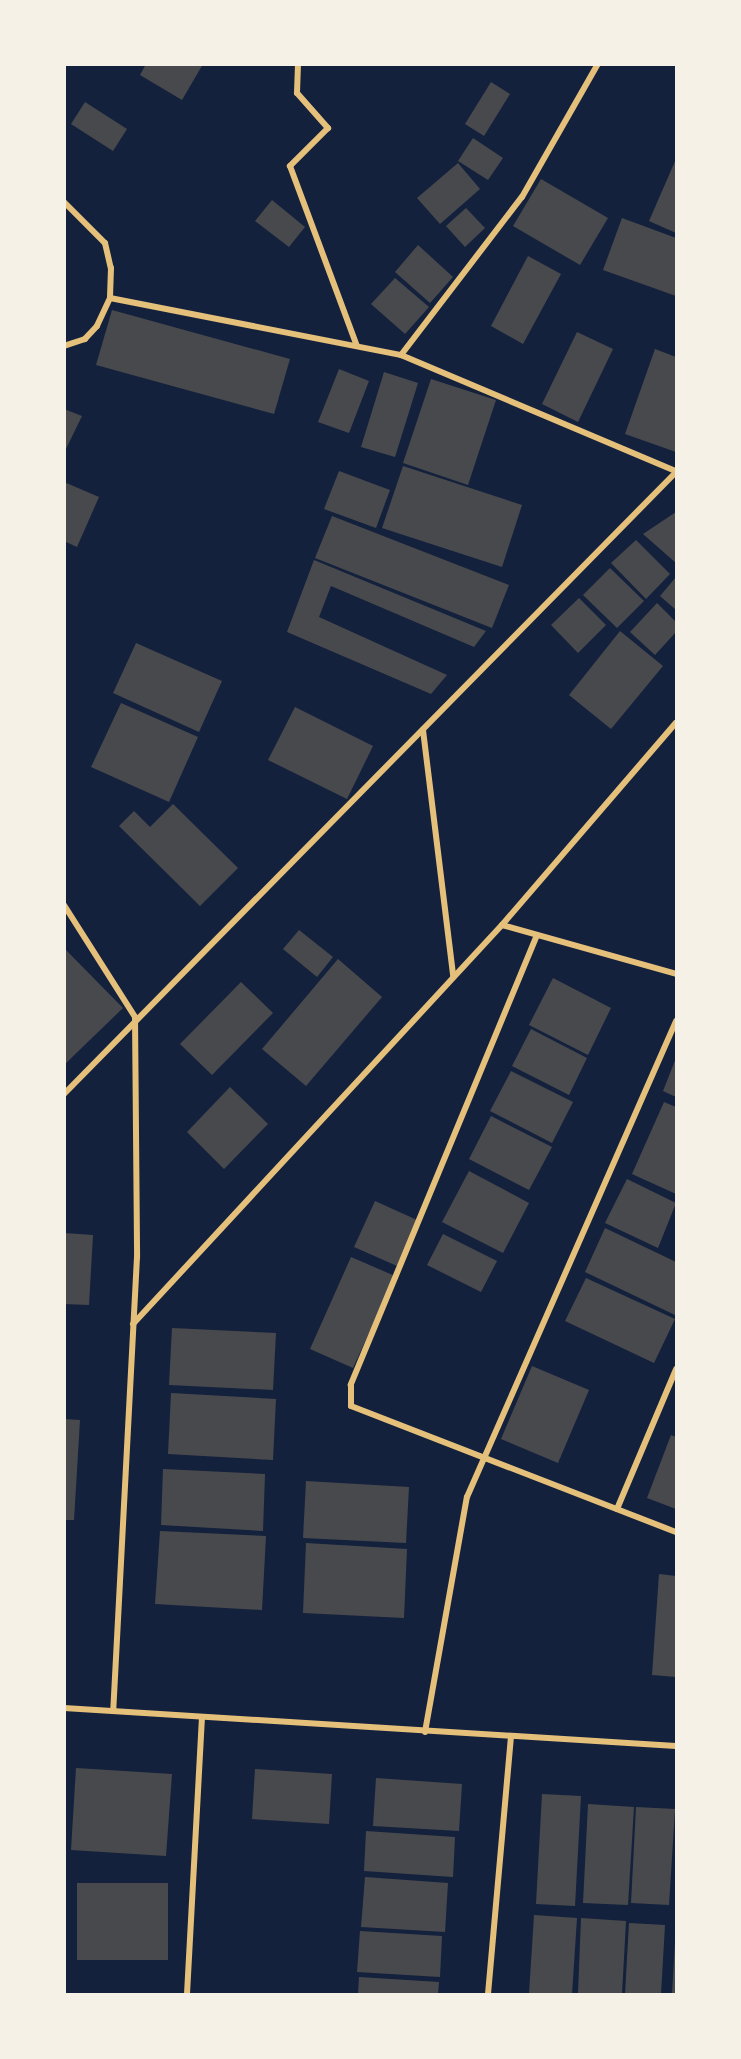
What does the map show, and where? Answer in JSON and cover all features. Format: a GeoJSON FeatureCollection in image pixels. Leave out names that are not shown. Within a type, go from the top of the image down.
{"type":"FeatureCollection","features":[{"type":"Feature","properties":{"kind":"street"},"geometry":{"type":"LineString","coordinates":[[298,64],[297,93],[328,128],[290,166],[357,346]]}},
{"type":"Feature","properties":{"kind":"street"},"geometry":{"type":"LineString","coordinates":[[401,355],[522,197],[598,64]]}},
{"type":"Feature","properties":{"kind":"street"},"geometry":{"type":"LineString","coordinates":[[64,202],[105,243],[110,298],[85,339],[64,346]]}},
{"type":"Feature","properties":{"kind":"street"},"geometry":{"type":"LineString","coordinates":[[64,1094],[135,1017],[423,730],[676,472],[401,355],[110,298]]}},
{"type":"Feature","properties":{"kind":"street"},"geometry":{"type":"LineString","coordinates":[[132,1324],[501,925],[676,723]]}},
{"type":"Feature","properties":{"kind":"street"},"geometry":{"type":"LineString","coordinates":[[423,730],[453,976]]}},
{"type":"Feature","properties":{"kind":"street"},"geometry":{"type":"LineString","coordinates":[[64,905],[135,1017],[138,1176],[113,1710]]}},
{"type":"Feature","properties":{"kind":"street"},"geometry":{"type":"LineString","coordinates":[[501,925],[676,974]]}},
{"type":"Feature","properties":{"kind":"street"},"geometry":{"type":"LineString","coordinates":[[537,935],[349,1393],[351,1406],[361,1414],[676,1532]]}},
{"type":"Feature","properties":{"kind":"street"},"geometry":{"type":"LineString","coordinates":[[425,1732],[454,1549],[480,1460],[676,1021]]}},
{"type":"Feature","properties":{"kind":"street"},"geometry":{"type":"LineString","coordinates":[[617,1509],[676,1369]]}},
{"type":"Feature","properties":{"kind":"street"},"geometry":{"type":"LineString","coordinates":[[64,1708],[676,1746]]}},
{"type":"Feature","properties":{"kind":"street"},"geometry":{"type":"LineString","coordinates":[[187,1995],[202,1717]]}},
{"type":"Feature","properties":{"kind":"street"},"geometry":{"type":"LineString","coordinates":[[488,1995],[511,1736]]}},
{"type":"Feature","properties":{"kind":"building"},"geometry":{"type":"Polygon","coordinates":[[[146,64],[203,64],[182,100],[140,75],[146,64]]]}},
{"type":"Feature","properties":{"kind":"building"},"geometry":{"type":"Polygon","coordinates":[[[491,82],[510,94],[484,136],[465,124],[491,82]]]}},
{"type":"Feature","properties":{"kind":"building"},"geometry":{"type":"Polygon","coordinates":[[[85,102],[127,129],[113,151],[71,124],[85,102]]]}},
{"type":"Feature","properties":{"kind":"building"},"geometry":{"type":"Polygon","coordinates":[[[473,138],[503,158],[488,180],[458,161],[473,138]]]}},
{"type":"Feature","properties":{"kind":"building"},"geometry":{"type":"Polygon","coordinates":[[[676,159],[676,233],[649,221],[676,159]]]}},
{"type":"Feature","properties":{"kind":"building"},"geometry":{"type":"Polygon","coordinates":[[[458,163],[480,189],[440,224],[417,198],[458,163]]]}},
{"type":"Feature","properties":{"kind":"building"},"geometry":{"type":"Polygon","coordinates":[[[541,179],[608,218],[580,265],[513,226],[541,179]]]}},
{"type":"Feature","properties":{"kind":"building"},"geometry":{"type":"Polygon","coordinates":[[[272,200],[305,227],[289,247],[255,221],[272,200]]]}},
{"type":"Feature","properties":{"kind":"building"},"geometry":{"type":"Polygon","coordinates":[[[466,208],[485,228],[465,247],[446,226],[466,208]]]}},
{"type":"Feature","properties":{"kind":"building"},"geometry":{"type":"Polygon","coordinates":[[[622,218],[676,238],[676,296],[603,270],[622,218]]]}},
{"type":"Feature","properties":{"kind":"building"},"geometry":{"type":"Polygon","coordinates":[[[418,245],[453,277],[430,303],[395,272],[418,245]]]}},
{"type":"Feature","properties":{"kind":"building"},"geometry":{"type":"Polygon","coordinates":[[[528,256],[561,274],[523,344],[491,326],[528,256]]]}},
{"type":"Feature","properties":{"kind":"building"},"geometry":{"type":"Polygon","coordinates":[[[395,278],[429,307],[405,334],[371,304],[395,278]]]}},
{"type":"Feature","properties":{"kind":"building"},"geometry":{"type":"Polygon","coordinates":[[[112,310],[290,359],[274,414],[96,365],[112,310]]]}},
{"type":"Feature","properties":{"kind":"building"},"geometry":{"type":"Polygon","coordinates":[[[577,332],[613,349],[578,422],[542,404],[577,332]]]}},
{"type":"Feature","properties":{"kind":"building"},"geometry":{"type":"Polygon","coordinates":[[[655,349],[676,357],[676,452],[625,434],[655,349]]]}},
{"type":"Feature","properties":{"kind":"building"},"geometry":{"type":"Polygon","coordinates":[[[339,369],[369,381],[349,433],[318,422],[339,369]]]}},
{"type":"Feature","properties":{"kind":"building"},"geometry":{"type":"Polygon","coordinates":[[[384,372],[418,383],[395,457],[361,447],[384,372]]]}},
{"type":"Feature","properties":{"kind":"building"},"geometry":{"type":"Polygon","coordinates":[[[431,379],[496,400],[468,485],[403,463],[431,379]]]}},
{"type":"Feature","properties":{"kind":"building"},"geometry":{"type":"Polygon","coordinates":[[[64,409],[82,416],[64,453],[64,409]]]}},
{"type":"Feature","properties":{"kind":"building"},"geometry":{"type":"Polygon","coordinates":[[[403,466],[522,505],[502,567],[382,528],[403,466]]]}},
{"type":"Feature","properties":{"kind":"building"},"geometry":{"type":"Polygon","coordinates":[[[339,471],[390,490],[376,528],[324,509],[339,471]]]}},
{"type":"Feature","properties":{"kind":"building"},"geometry":{"type":"Polygon","coordinates":[[[64,482],[99,497],[77,547],[64,541],[64,482]]]}},
{"type":"Feature","properties":{"kind":"building"},"geometry":{"type":"Polygon","coordinates":[[[676,512],[676,563],[643,534],[676,512]]]}},
{"type":"Feature","properties":{"kind":"building"},"geometry":{"type":"Polygon","coordinates":[[[332,516],[509,585],[492,628],[315,558],[332,516]]]}},
{"type":"Feature","properties":{"kind":"building"},"geometry":{"type":"Polygon","coordinates":[[[636,540],[670,574],[646,599],[611,563],[636,540]]]}},
{"type":"Feature","properties":{"kind":"building"},"geometry":{"type":"Polygon","coordinates":[[[314,560],[486,631],[474,647],[331,586],[319,617],[447,675],[431,694],[287,632],[314,560]]]}},
{"type":"Feature","properties":{"kind":"building"},"geometry":{"type":"Polygon","coordinates":[[[610,568],[644,601],[617,628],[583,595],[610,568]]]}},
{"type":"Feature","properties":{"kind":"building"},"geometry":{"type":"Polygon","coordinates":[[[676,577],[676,610],[660,596],[676,577]]]}},
{"type":"Feature","properties":{"kind":"building"},"geometry":{"type":"Polygon","coordinates":[[[579,598],[606,625],[578,653],[551,625],[579,598]]]}},
{"type":"Feature","properties":{"kind":"building"},"geometry":{"type":"Polygon","coordinates":[[[657,603],[676,622],[676,632],[655,655],[630,632],[657,603]]]}},
{"type":"Feature","properties":{"kind":"building"},"geometry":{"type":"Polygon","coordinates":[[[620,631],[663,666],[611,729],[569,695],[620,631]]]}},
{"type":"Feature","properties":{"kind":"building"},"geometry":{"type":"Polygon","coordinates":[[[136,643],[222,681],[199,732],[113,693],[136,643]]]}},
{"type":"Feature","properties":{"kind":"building"},"geometry":{"type":"Polygon","coordinates":[[[121,703],[198,737],[169,802],[91,767],[121,703]]]}},
{"type":"Feature","properties":{"kind":"building"},"geometry":{"type":"Polygon","coordinates":[[[295,707],[373,746],[347,799],[268,760],[295,707]]]}},
{"type":"Feature","properties":{"kind":"building"},"geometry":{"type":"Polygon","coordinates":[[[173,804],[238,868],[200,906],[119,826],[134,811],[150,827],[173,804]]]}},
{"type":"Feature","properties":{"kind":"building"},"geometry":{"type":"Polygon","coordinates":[[[299,930],[333,957],[317,977],[283,949],[299,930]]]}},
{"type":"Feature","properties":{"kind":"building"},"geometry":{"type":"Polygon","coordinates":[[[64,948],[123,1008],[64,1065],[64,948]]]}},
{"type":"Feature","properties":{"kind":"building"},"geometry":{"type":"Polygon","coordinates":[[[338,959],[382,997],[306,1086],[262,1049],[338,959]]]}},
{"type":"Feature","properties":{"kind":"building"},"geometry":{"type":"Polygon","coordinates":[[[553,978],[611,1008],[588,1055],[529,1025],[553,978]]]}},
{"type":"Feature","properties":{"kind":"building"},"geometry":{"type":"Polygon","coordinates":[[[241,982],[273,1013],[212,1075],[180,1044],[241,982]]]}},
{"type":"Feature","properties":{"kind":"building"},"geometry":{"type":"Polygon","coordinates":[[[531,1029],[587,1058],[569,1095],[512,1066],[531,1029]]]}},
{"type":"Feature","properties":{"kind":"building"},"geometry":{"type":"Polygon","coordinates":[[[676,1058],[676,1097],[663,1091],[676,1058]]]}},
{"type":"Feature","properties":{"kind":"building"},"geometry":{"type":"Polygon","coordinates":[[[511,1071],[573,1102],[552,1143],[490,1111],[511,1071]]]}},
{"type":"Feature","properties":{"kind":"building"},"geometry":{"type":"Polygon","coordinates":[[[230,1087],[268,1124],[224,1169],[187,1132],[230,1087]]]}},
{"type":"Feature","properties":{"kind":"building"},"geometry":{"type":"Polygon","coordinates":[[[664,1102],[676,1107],[676,1194],[632,1174],[664,1102]]]}},
{"type":"Feature","properties":{"kind":"building"},"geometry":{"type":"Polygon","coordinates":[[[491,1116],[552,1147],[529,1190],[469,1159],[491,1116]]]}},
{"type":"Feature","properties":{"kind":"building"},"geometry":{"type":"Polygon","coordinates":[[[469,1171],[529,1203],[503,1253],[442,1222],[469,1171]]]}},
{"type":"Feature","properties":{"kind":"building"},"geometry":{"type":"Polygon","coordinates":[[[627,1179],[676,1203],[658,1248],[605,1223],[627,1179]]]}},
{"type":"Feature","properties":{"kind":"building"},"geometry":{"type":"Polygon","coordinates":[[[375,1201],[417,1220],[397,1266],[354,1247],[375,1201]]]}},
{"type":"Feature","properties":{"kind":"building"},"geometry":{"type":"Polygon","coordinates":[[[605,1228],[676,1262],[675,1315],[585,1272],[605,1228]]]}},
{"type":"Feature","properties":{"kind":"building"},"geometry":{"type":"Polygon","coordinates":[[[64,1233],[93,1235],[89,1305],[64,1304],[64,1233]]]}},
{"type":"Feature","properties":{"kind":"building"},"geometry":{"type":"Polygon","coordinates":[[[443,1234],[497,1261],[481,1292],[427,1265],[443,1234]]]}},
{"type":"Feature","properties":{"kind":"building"},"geometry":{"type":"Polygon","coordinates":[[[351,1257],[395,1276],[353,1368],[310,1349],[351,1257]]]}},
{"type":"Feature","properties":{"kind":"building"},"geometry":{"type":"Polygon","coordinates":[[[586,1278],[675,1319],[654,1363],[565,1321],[586,1278]]]}},
{"type":"Feature","properties":{"kind":"building"},"geometry":{"type":"Polygon","coordinates":[[[172,1328],[276,1333],[273,1390],[169,1385],[172,1328]]]}},
{"type":"Feature","properties":{"kind":"building"},"geometry":{"type":"Polygon","coordinates":[[[532,1366],[589,1390],[558,1463],[501,1439],[532,1366]]]}},
{"type":"Feature","properties":{"kind":"building"},"geometry":{"type":"Polygon","coordinates":[[[171,1393],[276,1399],[273,1460],[168,1454],[171,1393]]]}},
{"type":"Feature","properties":{"kind":"building"},"geometry":{"type":"Polygon","coordinates":[[[64,1419],[80,1420],[74,1520],[64,1520],[64,1419]]]}},
{"type":"Feature","properties":{"kind":"building"},"geometry":{"type":"Polygon","coordinates":[[[671,1435],[676,1437],[676,1509],[647,1498],[671,1435]]]}},
{"type":"Feature","properties":{"kind":"building"},"geometry":{"type":"Polygon","coordinates":[[[163,1469],[265,1474],[263,1531],[161,1525],[163,1469]]]}},
{"type":"Feature","properties":{"kind":"building"},"geometry":{"type":"Polygon","coordinates":[[[306,1481],[409,1487],[406,1543],[303,1538],[306,1481]]]}},
{"type":"Feature","properties":{"kind":"building"},"geometry":{"type":"Polygon","coordinates":[[[160,1531],[266,1536],[262,1610],[155,1604],[160,1531]]]}},
{"type":"Feature","properties":{"kind":"building"},"geometry":{"type":"Polygon","coordinates":[[[306,1543],[407,1549],[404,1618],[303,1613],[306,1543]]]}},
{"type":"Feature","properties":{"kind":"building"},"geometry":{"type":"Polygon","coordinates":[[[659,1574],[676,1576],[676,1677],[652,1675],[659,1574]]]}},
{"type":"Feature","properties":{"kind":"building"},"geometry":{"type":"Polygon","coordinates":[[[76,1768],[172,1774],[166,1856],[71,1850],[76,1768]]]}},
{"type":"Feature","properties":{"kind":"building"},"geometry":{"type":"Polygon","coordinates":[[[255,1769],[332,1774],[329,1824],[252,1819],[255,1769]]]}},
{"type":"Feature","properties":{"kind":"building"},"geometry":{"type":"Polygon","coordinates":[[[376,1778],[462,1784],[459,1831],[373,1826],[376,1778]]]}},
{"type":"Feature","properties":{"kind":"building"},"geometry":{"type":"Polygon","coordinates":[[[542,1794],[581,1796],[575,1906],[536,1904],[542,1794]]]}},
{"type":"Feature","properties":{"kind":"building"},"geometry":{"type":"Polygon","coordinates":[[[588,1804],[634,1807],[628,1905],[583,1903],[588,1804]]]}},
{"type":"Feature","properties":{"kind":"building"},"geometry":{"type":"Polygon","coordinates":[[[636,1807],[675,1809],[669,1905],[631,1903],[636,1807]]]}},
{"type":"Feature","properties":{"kind":"building"},"geometry":{"type":"Polygon","coordinates":[[[366,1831],[455,1837],[453,1877],[364,1871],[366,1831]]]}},
{"type":"Feature","properties":{"kind":"building"},"geometry":{"type":"Polygon","coordinates":[[[365,1877],[448,1883],[445,1932],[361,1927],[365,1877]]]}},
{"type":"Feature","properties":{"kind":"building"},"geometry":{"type":"Polygon","coordinates":[[[77,1883],[168,1883],[168,1960],[77,1960],[77,1883]]]}},
{"type":"Feature","properties":{"kind":"building"},"geometry":{"type":"Polygon","coordinates":[[[534,1915],[577,1918],[572,1994],[529,1994],[534,1915]]]}},
{"type":"Feature","properties":{"kind":"building"},"geometry":{"type":"Polygon","coordinates":[[[581,1918],[626,1921],[622,1994],[578,1994],[581,1918]]]}},
{"type":"Feature","properties":{"kind":"building"},"geometry":{"type":"Polygon","coordinates":[[[629,1923],[665,1925],[661,1994],[625,1994],[629,1923]]]}},
{"type":"Feature","properties":{"kind":"building"},"geometry":{"type":"Polygon","coordinates":[[[360,1931],[442,1936],[440,1977],[357,1972],[360,1931]]]}},
{"type":"Feature","properties":{"kind":"building"},"geometry":{"type":"Polygon","coordinates":[[[675,1942],[676,1994],[672,1994],[675,1942]]]}},
{"type":"Feature","properties":{"kind":"building"},"geometry":{"type":"Polygon","coordinates":[[[359,1977],[439,1982],[438,1994],[358,1994],[359,1977]]]}}]}
